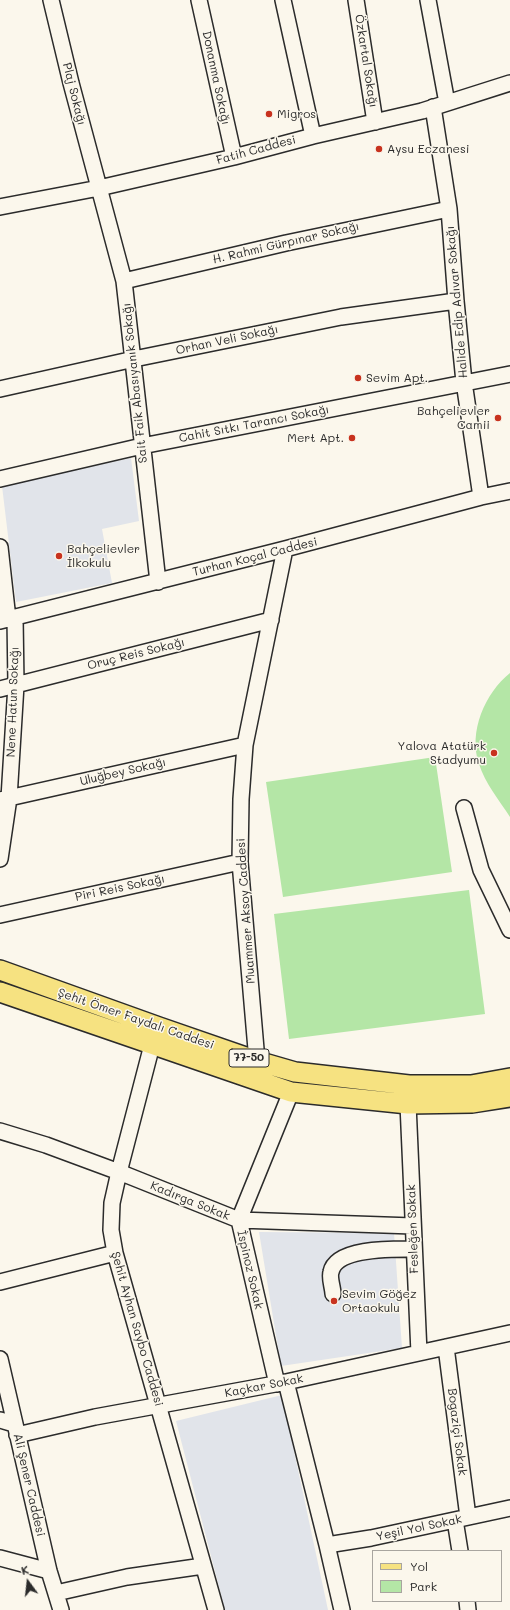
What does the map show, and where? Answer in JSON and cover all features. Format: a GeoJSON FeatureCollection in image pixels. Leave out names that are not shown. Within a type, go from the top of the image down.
{"type":"FeatureCollection","features":[{"type":"Feature","properties":{"kind":"main road","name":"Şehit Ömer Faydalı Caddesi"},"geometry":{"type":"LineString","coordinates":[[0,970],[257,1061],[295,1072],[409,1085],[471,1085],[510,1078]]}},
{"type":"Feature","properties":{"kind":"main road","name":"Şehit Ömer Faydalı Caddesi"},"geometry":{"type":"LineString","coordinates":[[0,992],[290,1092],[408,1104],[472,1103],[510,1097]]}},
{"type":"Feature","properties":{"kind":"street","name":"Plaj Sokağı"},"geometry":{"type":"LineString","coordinates":[[51,0],[71,84],[99,188]]}},
{"type":"Feature","properties":{"kind":"street","name":"Donanma Sokağı"},"geometry":{"type":"LineString","coordinates":[[199,0],[234,157]]}},
{"type":"Feature","properties":{"kind":"street"},"geometry":{"type":"LineString","coordinates":[[283,0],[312,136]]}},
{"type":"Feature","properties":{"kind":"street","name":"Özkartal Sokağı"},"geometry":{"type":"LineString","coordinates":[[356,0],[375,122]]}},
{"type":"Feature","properties":{"kind":"street","name":"Halide Edip Adıvar Sokağı"},"geometry":{"type":"LineString","coordinates":[[428,0],[440,105],[464,382],[481,497]]}},
{"type":"Feature","properties":{"kind":"street","name":"Fatih Caddesi"},"geometry":{"type":"LineString","coordinates":[[0,206],[99,188],[234,157],[312,136],[375,122],[440,105],[510,83]]}},
{"type":"Feature","properties":{"kind":"street","name":"Sait Faik Abasıyanık Sokağı"},"geometry":{"type":"LineString","coordinates":[[99,188],[124,281],[158,582]]}},
{"type":"Feature","properties":{"kind":"street","name":"H. Rahmi Gürpınar Sokağı"},"geometry":{"type":"LineString","coordinates":[[124,281],[286,243],[449,209]]}},
{"type":"Feature","properties":{"kind":"street","name":"Orhan Veli Sokağı"},"geometry":{"type":"LineString","coordinates":[[0,389],[134,359],[341,317],[456,301]]}},
{"type":"Feature","properties":{"kind":"street","name":"Cahit Sıtkı Tarancı Sokağı"},"geometry":{"type":"LineString","coordinates":[[0,479],[142,446],[510,374]]}},
{"type":"Feature","properties":{"kind":"street","name":"Turhan Koçal Caddesi"},"geometry":{"type":"LineString","coordinates":[[8,619],[158,582],[510,490]]}},
{"type":"Feature","properties":{"kind":"street","name":"Nene Hatun Sokağı"},"geometry":{"type":"LineString","coordinates":[[0,547],[16,685],[4,799],[0,859]]}},
{"type":"Feature","properties":{"kind":"street","name":"Muammer Aksoy Caddesi"},"geometry":{"type":"LineString","coordinates":[[257,1061],[240,862],[241,800],[245,745],[286,549]]}},
{"type":"Feature","properties":{"kind":"street","name":"Oruç Reis Sokağı"},"geometry":{"type":"LineString","coordinates":[[0,689],[271,620]]}},
{"type":"Feature","properties":{"kind":"street","name":"Uluğbey Sokağı"},"geometry":{"type":"LineString","coordinates":[[4,799],[245,745]]}},
{"type":"Feature","properties":{"kind":"street"},"geometry":{"type":"LineString","coordinates":[[464,808],[481,870],[510,930]]}},
{"type":"Feature","properties":{"kind":"street","name":"Piri Reis Sokağı"},"geometry":{"type":"LineString","coordinates":[[0,915],[240,862]]}},
{"type":"Feature","properties":{"kind":"street","name":"Şehit Ayhan Saybo Caddesi"},"geometry":{"type":"LineString","coordinates":[[152,1045],[119,1172],[112,1204],[111,1230],[115,1254],[216,1610]]}},
{"type":"Feature","properties":{"kind":"street","name":"İspinoz Sokak"},"geometry":{"type":"LineString","coordinates":[[290,1092],[238,1220],[328,1545],[342,1610]]}},
{"type":"Feature","properties":{"kind":"street","name":"Fesleğen Sokak"},"geometry":{"type":"LineString","coordinates":[[408,1104],[419,1353]]}},
{"type":"Feature","properties":{"kind":"street","name":"Kadırga Sokak"},"geometry":{"type":"LineString","coordinates":[[0,1131],[46,1145],[119,1172],[238,1220],[413,1226]]}},
{"type":"Feature","properties":{"kind":"street"},"geometry":{"type":"LineString","coordinates":[[333,1294],[331,1272],[337,1262],[354,1253],[395,1249],[414,1249]]}},
{"type":"Feature","properties":{"kind":"street"},"geometry":{"type":"LineString","coordinates":[[0,1282],[115,1254]]}},
{"type":"Feature","properties":{"kind":"street","name":"Kaçkar Sokak"},"geometry":{"type":"LineString","coordinates":[[10,1426],[95,1417],[282,1383],[510,1334]]}},
{"type":"Feature","properties":{"kind":"street","name":"Bogaziçi Sokak"},"geometry":{"type":"LineString","coordinates":[[446,1347],[461,1519],[460,1550]]}},
{"type":"Feature","properties":{"kind":"street","name":"Ali Şener Caddesi"},"geometry":{"type":"LineString","coordinates":[[0,1360],[10,1426],[61,1610]]}},
{"type":"Feature","properties":{"kind":"street","name":"Yeşil Yol Sokak"},"geometry":{"type":"LineString","coordinates":[[328,1545],[510,1508]]}},
{"type":"Feature","properties":{"kind":"street"},"geometry":{"type":"LineString","coordinates":[[0,1558],[49,1571]]}},
{"type":"Feature","properties":{"kind":"street"},"geometry":{"type":"LineString","coordinates":[[56,1593],[127,1578],[203,1566]]}},
{"type":"Feature","properties":{"kind":"shaded area","name":"Bahçelievler İlkokulu"},"geometry":{"type":"Polygon","coordinates":[[[131,458],[139,521],[102,529],[112,583],[16,602],[2,486],[131,458]]]}},
{"type":"Feature","properties":{"kind":"shaded area","name":"Sevim Göğez Ortaokulu"},"geometry":{"type":"Polygon","coordinates":[[[259,1232],[394,1233],[402,1348],[281,1366],[259,1232]]]}},
{"type":"Feature","properties":{"kind":"shaded area"},"geometry":{"type":"Polygon","coordinates":[[[282,1395],[328,1610],[225,1610],[176,1421],[282,1395]]]}},
{"type":"Feature","properties":{"kind":"green space","name":"Yalova Atatürk Stadyumu"},"geometry":{"type":"Polygon","coordinates":[[[510,673],[510,817],[485,778],[476,752],[476,739],[477,726],[486,702],[501,681],[510,673]]]}},
{"type":"Feature","properties":{"kind":"green space"},"geometry":{"type":"Polygon","coordinates":[[[435,757],[452,872],[283,897],[266,782],[435,757]]]}},
{"type":"Feature","properties":{"kind":"green space"},"geometry":{"type":"Polygon","coordinates":[[[469,890],[485,1014],[289,1039],[274,914],[469,890]]]}},
{"type":"Feature","properties":{"kind":"place","name":"Migros"},"geometry":{"type":"Point","coordinates":[269,114]}},
{"type":"Feature","properties":{"kind":"place","name":"Aysu Eczanesi"},"geometry":{"type":"Point","coordinates":[379,149]}},
{"type":"Feature","properties":{"kind":"place","name":"Sevim Apt."},"geometry":{"type":"Point","coordinates":[358,378]}},
{"type":"Feature","properties":{"kind":"place","name":"Bahçelievler Camii"},"geometry":{"type":"Point","coordinates":[498,418]}},
{"type":"Feature","properties":{"kind":"place","name":"Mert Apt."},"geometry":{"type":"Point","coordinates":[352,438]}},
{"type":"Feature","properties":{"kind":"place","name":"Bahçelievler İlkokulu"},"geometry":{"type":"Point","coordinates":[59,556]}},
{"type":"Feature","properties":{"kind":"place","name":"Yalova Atatürk Stadyumu"},"geometry":{"type":"Point","coordinates":[494,753]}},
{"type":"Feature","properties":{"kind":"place","name":"Sevim Göğez Ortaokulu"},"geometry":{"type":"Point","coordinates":[334,1301]}}]}
